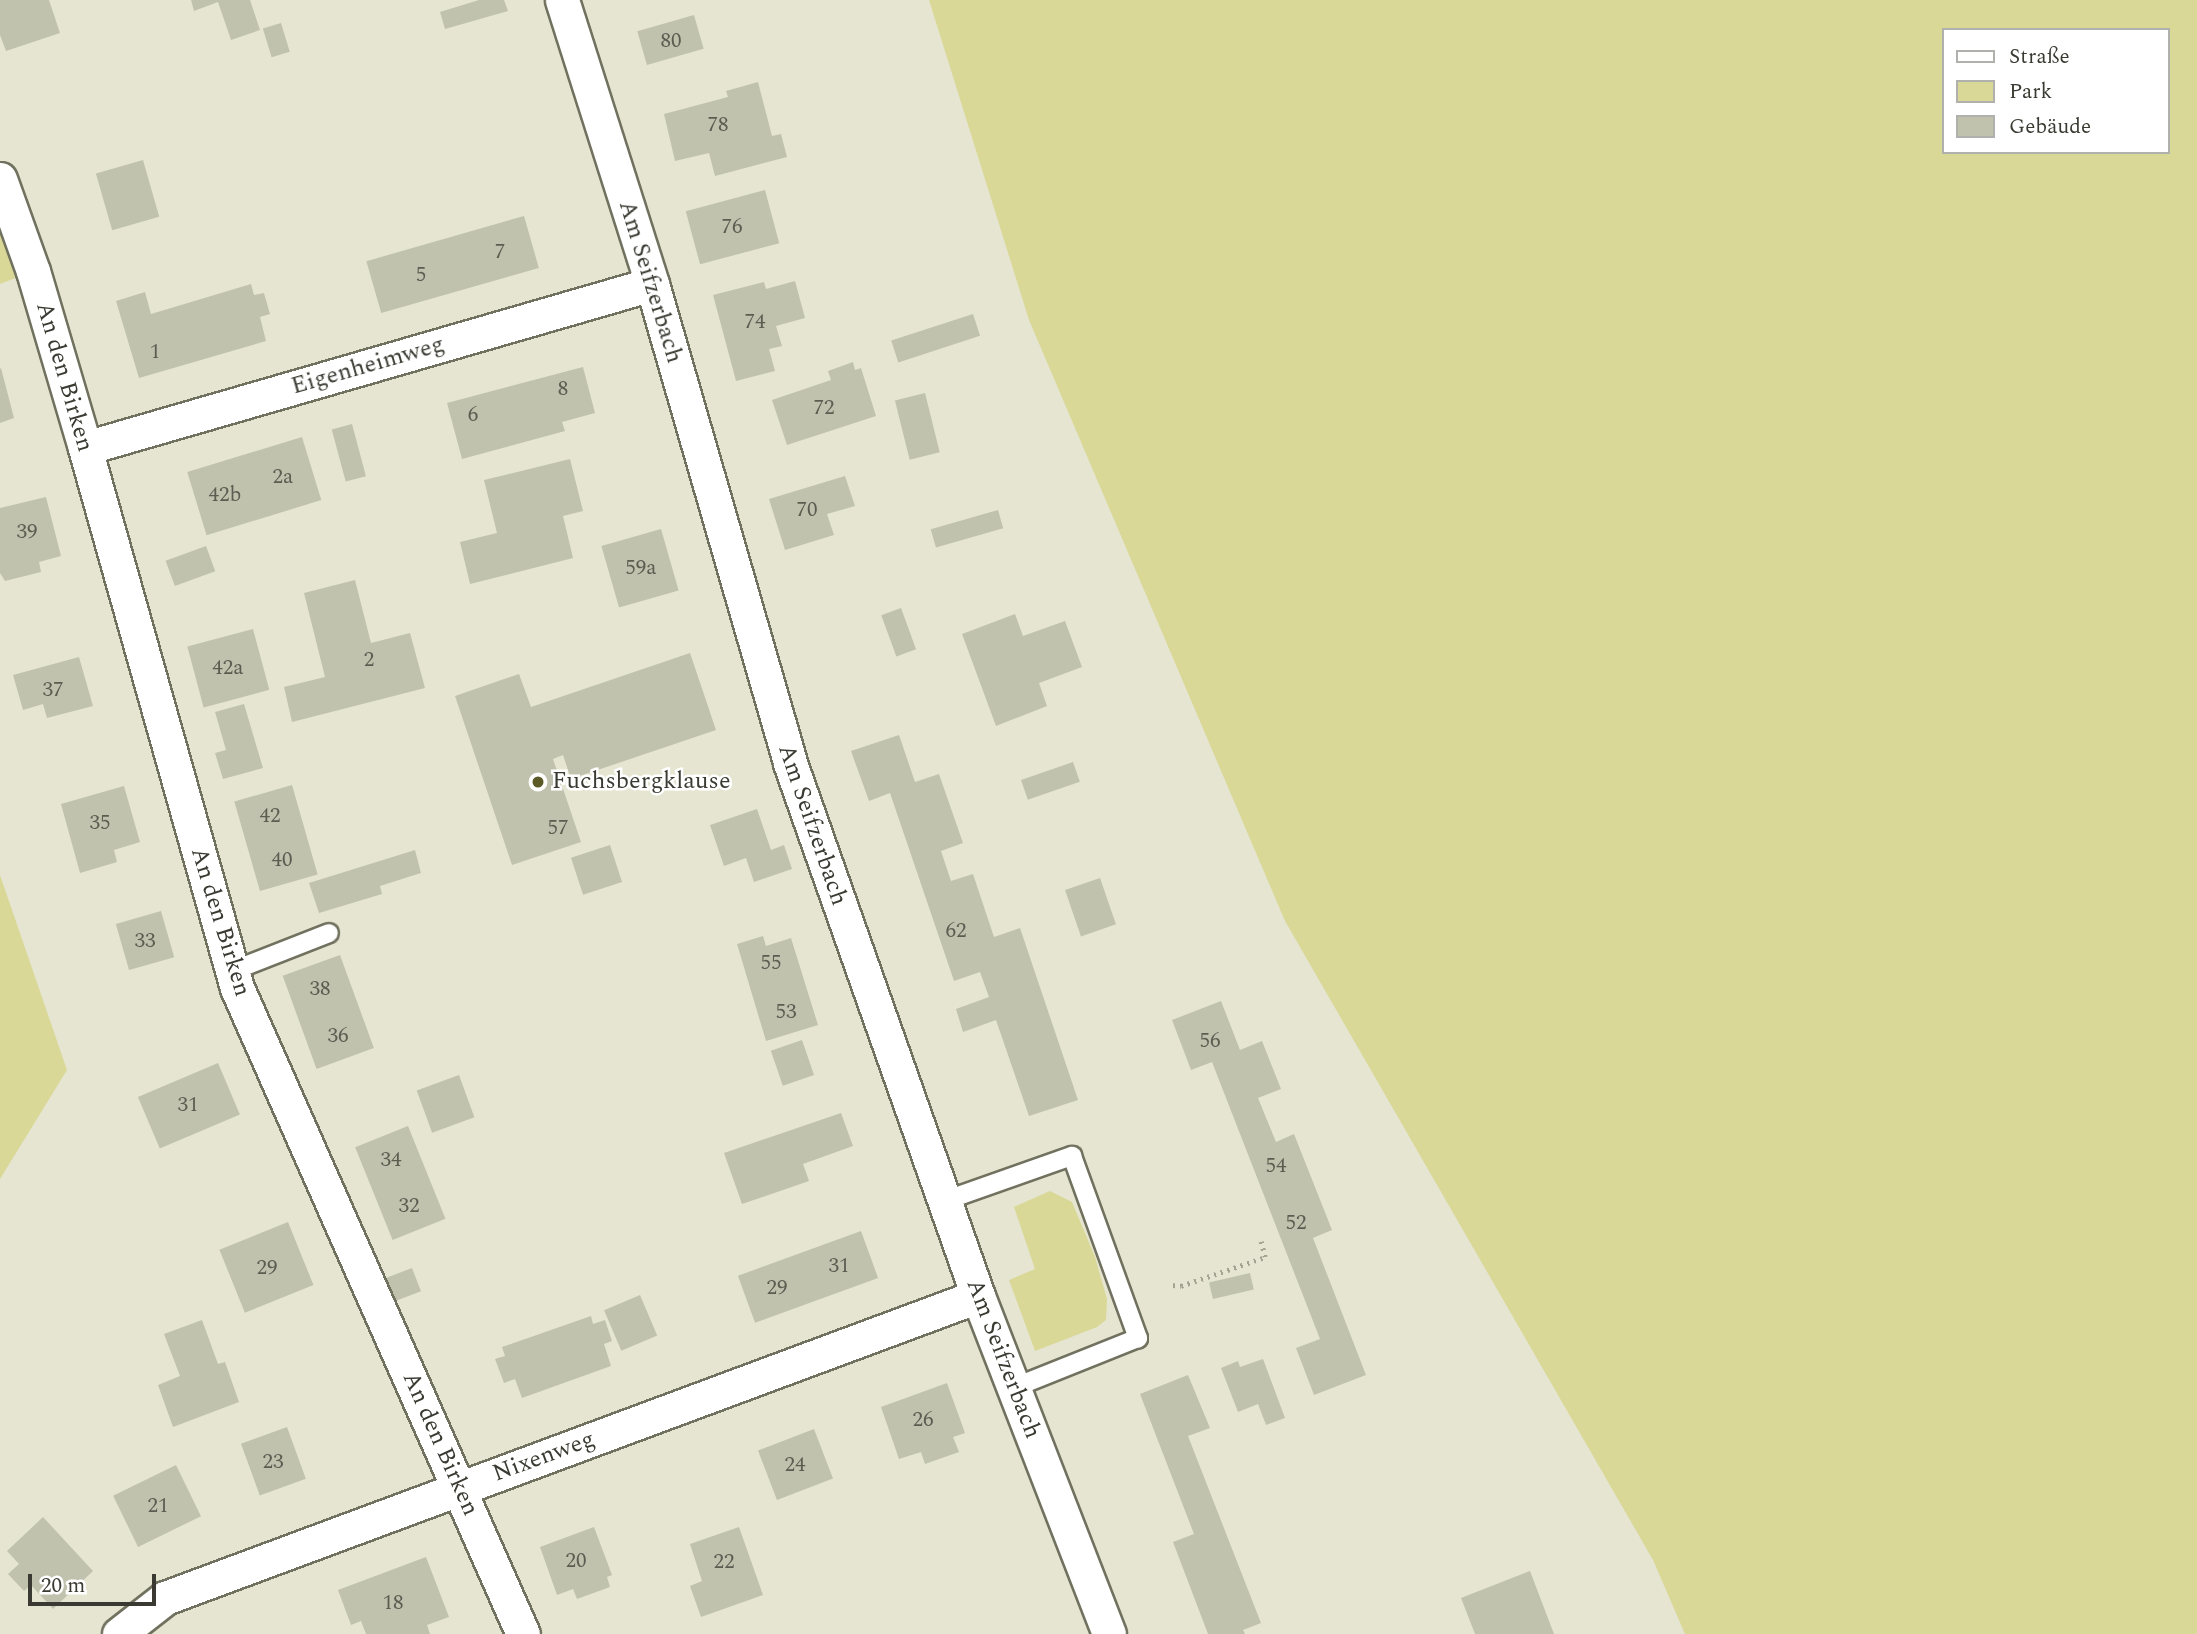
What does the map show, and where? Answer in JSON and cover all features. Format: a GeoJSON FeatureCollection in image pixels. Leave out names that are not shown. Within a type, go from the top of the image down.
{"type":"FeatureCollection","features":[{"type":"Feature","properties":{"kind":"street","name":"Am Seifzerbach"},"geometry":{"type":"LineString","coordinates":[[562,0],[652,284],[790,763],[978,1296],[1109,1634]]}},
{"type":"Feature","properties":{"kind":"street","name":"An den Birken"},"geometry":{"type":"LineString","coordinates":[[0,179],[33,271],[85,448],[232,971],[523,1634]]}},
{"type":"Feature","properties":{"kind":"street","name":"Eigenheimweg"},"geometry":{"type":"LineString","coordinates":[[85,448],[652,284]]}},
{"type":"Feature","properties":{"kind":"street","name":"Nixenweg"},"geometry":{"type":"LineString","coordinates":[[119,1634],[164,1598],[978,1296]]}},
{"type":"Feature","properties":{"kind":"lane"},"geometry":{"type":"LineString","coordinates":[[232,971],[329,933]]}},
{"type":"Feature","properties":{"kind":"lane"},"geometry":{"type":"LineString","coordinates":[[944,1201],[1072,1156],[1138,1338],[1013,1388]]}},
{"type":"Feature","properties":{"kind":"path"},"geometry":{"type":"LineString","coordinates":[[1173,1285],[1181,1286],[1265,1257],[1261,1242]]}},
{"type":"Feature","properties":{"kind":"green space"},"geometry":{"type":"Polygon","coordinates":[[[929,0],[2197,0],[2197,1634],[1685,1634],[1653,1560],[1285,921],[1029,320],[929,0]]]}},
{"type":"Feature","properties":{"kind":"green space"},"geometry":{"type":"Polygon","coordinates":[[[0,179],[33,271],[0,284],[0,179]]]}},
{"type":"Feature","properties":{"kind":"green space"},"geometry":{"type":"Polygon","coordinates":[[[0,875],[67,1070],[0,1179],[0,875]]]}},
{"type":"Feature","properties":{"kind":"green space"},"geometry":{"type":"Polygon","coordinates":[[[1050,1191],[1072,1202],[1095,1257],[1107,1299],[1106,1320],[1097,1327],[1035,1351],[1009,1280],[1035,1269],[1014,1207],[1050,1191]]]}},
{"type":"Feature","properties":{"kind":"building"},"geometry":{"type":"Polygon","coordinates":[[[0,0],[49,0],[60,33],[6,51],[0,35],[0,0]]]}},
{"type":"Feature","properties":{"kind":"building"},"geometry":{"type":"Polygon","coordinates":[[[191,0],[250,0],[260,30],[231,40],[218,2],[194,11],[191,0]]]}},
{"type":"Feature","properties":{"kind":"building"},"geometry":{"type":"Polygon","coordinates":[[[479,0],[504,0],[508,11],[445,29],[440,12],[479,0]]]}},
{"type":"Feature","properties":{"kind":"building"},"geometry":{"type":"Polygon","coordinates":[[[694,15],[704,49],[647,65],[637,31],[694,15]]]}},
{"type":"Feature","properties":{"kind":"building"},"geometry":{"type":"Polygon","coordinates":[[[281,23],[290,52],[272,57],[263,29],[281,23]]]}},
{"type":"Feature","properties":{"kind":"building"},"geometry":{"type":"Polygon","coordinates":[[[758,82],[772,136],[781,134],[787,157],[715,176],[709,153],[675,161],[664,114],[728,97],[726,91],[758,82]]]}},
{"type":"Feature","properties":{"kind":"building"},"geometry":{"type":"Polygon","coordinates":[[[143,160],[159,217],[112,230],[96,174],[143,160]]]}},
{"type":"Feature","properties":{"kind":"building"},"geometry":{"type":"Polygon","coordinates":[[[765,190],[779,243],[700,264],[686,211],[765,190]]]}},
{"type":"Feature","properties":{"kind":"building"},"geometry":{"type":"Polygon","coordinates":[[[524,216],[539,268],[381,313],[366,261],[524,216]]]}},
{"type":"Feature","properties":{"kind":"building"},"geometry":{"type":"Polygon","coordinates":[[[795,281],[805,318],[776,326],[782,346],[769,349],[775,371],[736,381],[713,295],[764,282],[766,289],[795,281]]]}},
{"type":"Feature","properties":{"kind":"building"},"geometry":{"type":"Polygon","coordinates":[[[251,284],[254,295],[264,293],[270,314],[260,317],[266,341],[139,378],[116,301],[145,292],[151,314],[251,284]]]}},
{"type":"Feature","properties":{"kind":"building"},"geometry":{"type":"Polygon","coordinates":[[[973,314],[980,336],[898,362],[891,341],[973,314]]]}},
{"type":"Feature","properties":{"kind":"building"},"geometry":{"type":"Polygon","coordinates":[[[853,362],[855,370],[861,368],[876,416],[787,445],[772,400],[831,380],[828,371],[853,362]]]}},
{"type":"Feature","properties":{"kind":"building"},"geometry":{"type":"Polygon","coordinates":[[[583,367],[595,413],[562,422],[565,431],[462,459],[447,403],[583,367]]]}},
{"type":"Feature","properties":{"kind":"building"},"geometry":{"type":"Polygon","coordinates":[[[0,369],[14,418],[0,423],[0,369]]]}},
{"type":"Feature","properties":{"kind":"building"},"geometry":{"type":"Polygon","coordinates":[[[925,393],[940,452],[910,460],[895,400],[925,393]]]}},
{"type":"Feature","properties":{"kind":"building"},"geometry":{"type":"Polygon","coordinates":[[[352,424],[366,476],[346,482],[332,429],[352,424]]]}},
{"type":"Feature","properties":{"kind":"building"},"geometry":{"type":"Polygon","coordinates":[[[302,437],[321,500],[207,535],[187,472],[302,437]]]}},
{"type":"Feature","properties":{"kind":"building"},"geometry":{"type":"Polygon","coordinates":[[[570,459],[583,511],[563,516],[573,558],[470,584],[460,542],[497,533],[484,480],[570,459]]]}},
{"type":"Feature","properties":{"kind":"building"},"geometry":{"type":"Polygon","coordinates":[[[845,476],[855,506],[827,514],[834,535],[785,550],[769,499],[845,476]]]}},
{"type":"Feature","properties":{"kind":"building"},"geometry":{"type":"Polygon","coordinates":[[[46,497],[61,556],[39,562],[41,572],[5,581],[0,573],[0,508],[46,497]]]}},
{"type":"Feature","properties":{"kind":"building"},"geometry":{"type":"Polygon","coordinates":[[[998,510],[1003,528],[936,548],[931,529],[998,510]]]}},
{"type":"Feature","properties":{"kind":"building"},"geometry":{"type":"Polygon","coordinates":[[[661,529],[679,591],[619,608],[601,546],[661,529]]]}},
{"type":"Feature","properties":{"kind":"building"},"geometry":{"type":"Polygon","coordinates":[[[206,546],[215,571],[175,586],[166,561],[206,546]]]}},
{"type":"Feature","properties":{"kind":"building"},"geometry":{"type":"Polygon","coordinates":[[[355,580],[371,643],[410,633],[425,688],[292,722],[284,687],[325,677],[304,593],[355,580]]]}},
{"type":"Feature","properties":{"kind":"building"},"geometry":{"type":"Polygon","coordinates":[[[901,608],[916,649],[896,657],[881,615],[901,608]]]}},
{"type":"Feature","properties":{"kind":"building"},"geometry":{"type":"Polygon","coordinates":[[[1015,614],[1023,636],[1065,621],[1082,667],[1039,683],[1047,706],[996,726],[962,634],[1015,614]]]}},
{"type":"Feature","properties":{"kind":"building"},"geometry":{"type":"Polygon","coordinates":[[[253,629],[269,690],[204,707],[187,647],[253,629]]]}},
{"type":"Feature","properties":{"kind":"building"},"geometry":{"type":"Polygon","coordinates":[[[690,653],[716,730],[571,779],[563,755],[553,759],[581,842],[512,865],[455,696],[519,674],[531,707],[690,653]]]}},
{"type":"Feature","properties":{"kind":"building"},"geometry":{"type":"Polygon","coordinates":[[[79,657],[93,706],[47,718],[43,704],[23,710],[13,675],[79,657]]]}},
{"type":"Feature","properties":{"kind":"building"},"geometry":{"type":"Polygon","coordinates":[[[244,704],[263,768],[223,779],[215,753],[226,750],[215,712],[244,704]]]}},
{"type":"Feature","properties":{"kind":"building"},"geometry":{"type":"Polygon","coordinates":[[[899,735],[915,782],[939,774],[963,843],[941,851],[951,881],[973,874],[994,937],[1020,928],[1078,1100],[1029,1116],[996,1020],[963,1032],[956,1009],[989,997],[980,972],[954,981],[890,793],[869,801],[851,751],[899,735]]]}},
{"type":"Feature","properties":{"kind":"building"},"geometry":{"type":"Polygon","coordinates":[[[1073,762],[1080,782],[1028,800],[1021,780],[1073,762]]]}},
{"type":"Feature","properties":{"kind":"building"},"geometry":{"type":"Polygon","coordinates":[[[292,785],[318,874],[260,891],[234,802],[292,785]]]}},
{"type":"Feature","properties":{"kind":"building"},"geometry":{"type":"Polygon","coordinates":[[[124,786],[140,842],[114,850],[117,862],[80,873],[61,804],[124,786]]]}},
{"type":"Feature","properties":{"kind":"building"},"geometry":{"type":"Polygon","coordinates":[[[757,809],[771,850],[784,845],[792,869],[754,882],[746,858],[724,866],[710,825],[757,809]]]}},
{"type":"Feature","properties":{"kind":"building"},"geometry":{"type":"Polygon","coordinates":[[[610,845],[622,882],[583,895],[571,858],[610,845]]]}},
{"type":"Feature","properties":{"kind":"building"},"geometry":{"type":"Polygon","coordinates":[[[415,850],[421,873],[380,886],[382,894],[319,913],[309,883],[415,850]]]}},
{"type":"Feature","properties":{"kind":"building"},"geometry":{"type":"Polygon","coordinates":[[[1100,878],[1116,924],[1081,936],[1065,890],[1100,878]]]}},
{"type":"Feature","properties":{"kind":"building"},"geometry":{"type":"Polygon","coordinates":[[[161,911],[174,957],[129,970],[116,924],[161,911]]]}},
{"type":"Feature","properties":{"kind":"building"},"geometry":{"type":"Polygon","coordinates":[[[763,936],[766,946],[791,938],[818,1025],[766,1041],[737,944],[763,936]]]}},
{"type":"Feature","properties":{"kind":"building"},"geometry":{"type":"Polygon","coordinates":[[[340,955],[374,1048],[317,1069],[283,976],[340,955]]]}},
{"type":"Feature","properties":{"kind":"building"},"geometry":{"type":"Polygon","coordinates":[[[1221,1001],[1240,1050],[1262,1041],[1281,1089],[1258,1098],[1276,1142],[1294,1134],[1332,1230],[1313,1238],[1366,1375],[1314,1395],[1296,1348],[1320,1339],[1212,1062],[1191,1070],[1172,1020],[1221,1001]]]}},
{"type":"Feature","properties":{"kind":"building"},"geometry":{"type":"Polygon","coordinates":[[[802,1040],[814,1075],[783,1086],[771,1051],[802,1040]]]}},
{"type":"Feature","properties":{"kind":"building"},"geometry":{"type":"Polygon","coordinates":[[[218,1063],[240,1115],[160,1149],[138,1097],[218,1063]]]}},
{"type":"Feature","properties":{"kind":"building"},"geometry":{"type":"Polygon","coordinates":[[[459,1075],[474,1117],[432,1133],[417,1090],[459,1075]]]}},
{"type":"Feature","properties":{"kind":"building"},"geometry":{"type":"Polygon","coordinates":[[[841,1113],[853,1146],[803,1164],[809,1181],[742,1204],[724,1153],[841,1113]]]}},
{"type":"Feature","properties":{"kind":"building"},"geometry":{"type":"Polygon","coordinates":[[[408,1126],[445,1219],[393,1240],[355,1147],[408,1126]]]}},
{"type":"Feature","properties":{"kind":"building"},"geometry":{"type":"Polygon","coordinates":[[[288,1222],[313,1285],[245,1313],[219,1250],[288,1222]]]}},
{"type":"Feature","properties":{"kind":"building"},"geometry":{"type":"Polygon","coordinates":[[[861,1231],[878,1278],[755,1323],[738,1276],[861,1231]]]}},
{"type":"Feature","properties":{"kind":"building"},"geometry":{"type":"Polygon","coordinates":[[[412,1268],[421,1291],[395,1301],[386,1278],[412,1268]]]}},
{"type":"Feature","properties":{"kind":"building"},"geometry":{"type":"Polygon","coordinates":[[[1250,1273],[1254,1290],[1213,1299],[1209,1282],[1250,1273]]]}},
{"type":"Feature","properties":{"kind":"building"},"geometry":{"type":"Polygon","coordinates":[[[640,1295],[657,1336],[621,1351],[604,1310],[640,1295]]]}},
{"type":"Feature","properties":{"kind":"building"},"geometry":{"type":"Polygon","coordinates":[[[591,1316],[593,1324],[605,1320],[612,1341],[604,1344],[611,1366],[522,1398],[515,1379],[504,1383],[495,1359],[505,1356],[502,1347],[591,1316]]]}},
{"type":"Feature","properties":{"kind":"building"},"geometry":{"type":"Polygon","coordinates":[[[202,1320],[218,1364],[225,1362],[239,1402],[173,1427],[158,1385],[180,1376],[164,1334],[202,1320]]]}},
{"type":"Feature","properties":{"kind":"building"},"geometry":{"type":"Polygon","coordinates":[[[1263,1359],[1285,1418],[1266,1425],[1258,1404],[1238,1412],[1221,1368],[1238,1361],[1240,1367],[1263,1359]]]}},
{"type":"Feature","properties":{"kind":"building"},"geometry":{"type":"Polygon","coordinates":[[[1188,1375],[1210,1428],[1188,1436],[1261,1623],[1243,1630],[1245,1634],[1208,1634],[1173,1542],[1194,1534],[1140,1394],[1188,1375]]]}},
{"type":"Feature","properties":{"kind":"building"},"geometry":{"type":"Polygon","coordinates":[[[947,1383],[965,1433],[953,1437],[959,1452],[925,1464],[921,1452],[899,1459],[881,1407],[947,1383]]]}},
{"type":"Feature","properties":{"kind":"building"},"geometry":{"type":"Polygon","coordinates":[[[287,1427],[306,1479],[260,1495],[241,1444],[287,1427]]]}},
{"type":"Feature","properties":{"kind":"building"},"geometry":{"type":"Polygon","coordinates":[[[814,1429],[833,1478],[777,1500],[758,1451],[814,1429]]]}},
{"type":"Feature","properties":{"kind":"building"},"geometry":{"type":"Polygon","coordinates":[[[176,1465],[201,1516],[138,1547],[113,1496],[176,1465]]]}},
{"type":"Feature","properties":{"kind":"building"},"geometry":{"type":"Polygon","coordinates":[[[43,1517],[93,1571],[53,1609],[31,1585],[24,1591],[8,1574],[19,1564],[7,1551],[43,1517]]]}},
{"type":"Feature","properties":{"kind":"building"},"geometry":{"type":"Polygon","coordinates":[[[594,1527],[612,1575],[607,1577],[610,1587],[577,1599],[573,1589],[557,1595],[540,1547],[594,1527]]]}},
{"type":"Feature","properties":{"kind":"building"},"geometry":{"type":"Polygon","coordinates":[[[739,1527],[763,1595],[701,1617],[690,1586],[702,1581],[690,1544],[739,1527]]]}},
{"type":"Feature","properties":{"kind":"building"},"geometry":{"type":"Polygon","coordinates":[[[426,1557],[449,1617],[427,1625],[430,1634],[366,1634],[361,1621],[351,1625],[338,1590],[426,1557]]]}},
{"type":"Feature","properties":{"kind":"building"},"geometry":{"type":"Polygon","coordinates":[[[1530,1571],[1554,1634],[1475,1634],[1461,1598],[1530,1571]]]}},
{"type":"Feature","properties":{"kind":"place","name":"Fuchsbergklause"},"geometry":{"type":"Point","coordinates":[538,782]}}]}
